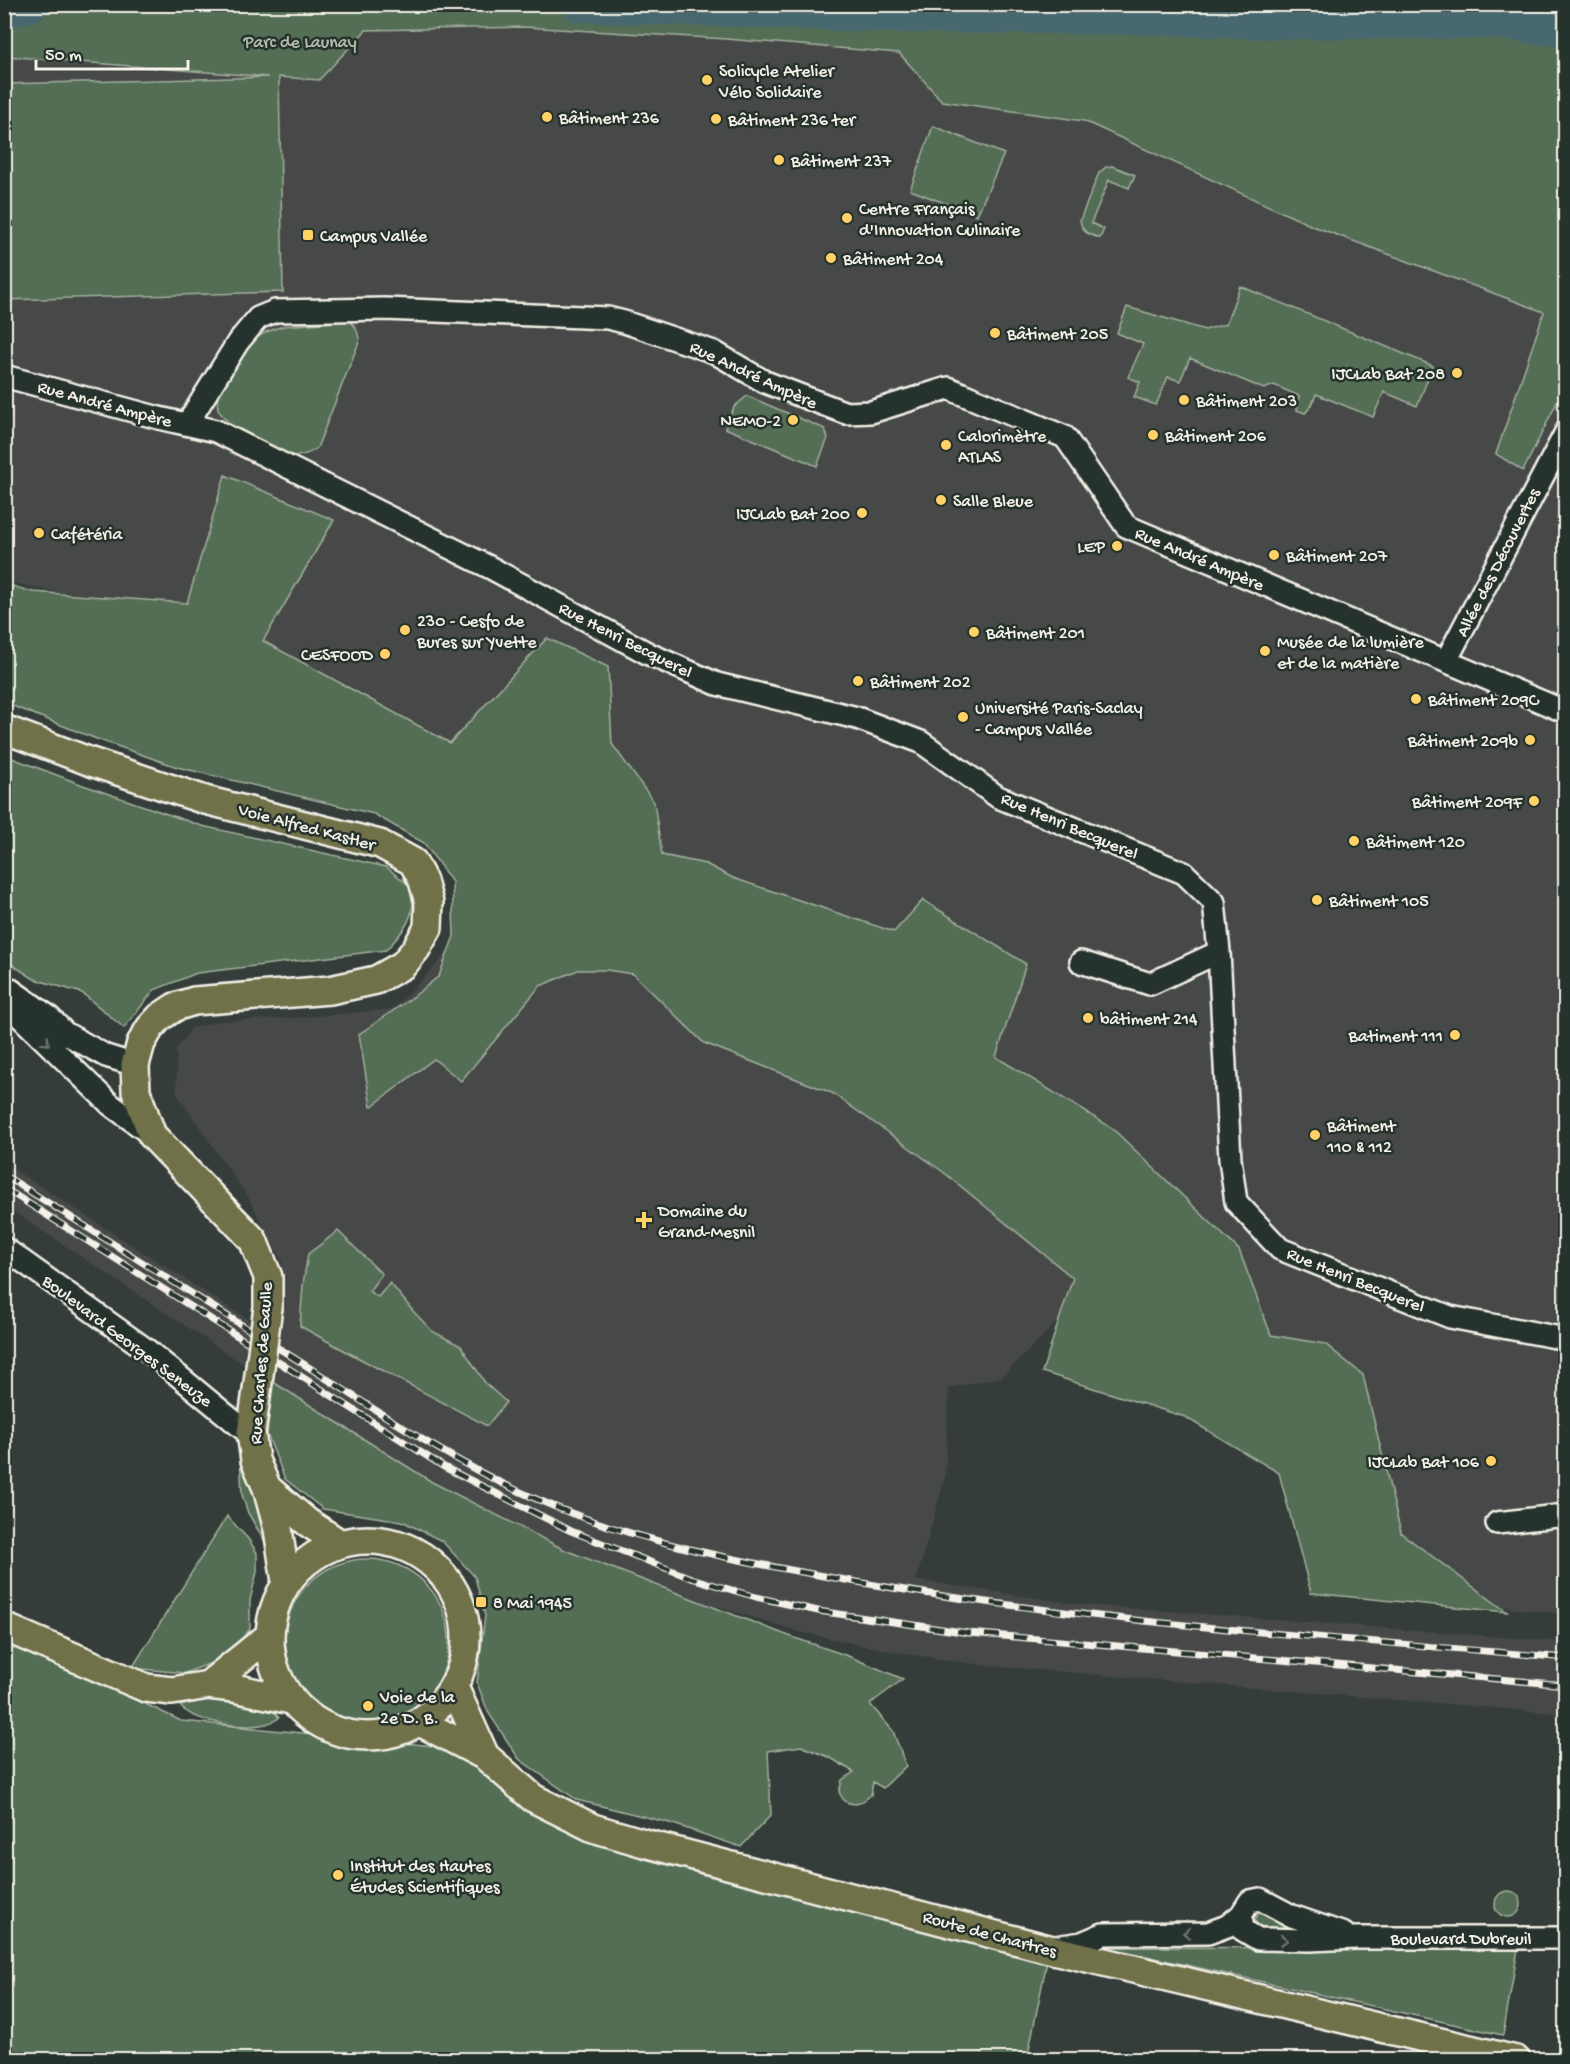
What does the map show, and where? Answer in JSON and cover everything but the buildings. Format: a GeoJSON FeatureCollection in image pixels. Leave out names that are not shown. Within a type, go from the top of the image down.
{"type":"FeatureCollection","features":[{"type":"Feature","properties":{"kind":"main road","name":"Voie Alfred Kastler"},"geometry":{"type":"LineString","coordinates":[[4,729],[91,762],[204,800],[380,844],[413,862],[423,881],[429,903],[428,928],[416,949],[403,965],[376,980],[330,990],[212,998],[176,1007],[160,1017],[150,1028],[141,1043],[135,1065]]}},
{"type":"Feature","properties":{"kind":"main road","name":"Rue Charles de Gaulle"},"geometry":{"type":"LineString","coordinates":[[135,1065],[136,1091],[152,1135],[253,1240],[268,1277],[268,1307],[251,1433],[255,1460],[267,1488],[278,1529],[286,1582]]}},
{"type":"Feature","properties":{"kind":"main road","name":"Rue Charles de Gaulle"},"geometry":{"type":"LineString","coordinates":[[267,1488],[307,1522],[339,1543]]}},
{"type":"Feature","properties":{"kind":"main road"},"geometry":{"type":"LineString","coordinates":[[365,1539],[391,1542],[415,1551],[436,1567],[453,1587],[463,1611],[467,1637],[464,1663],[453,1687],[439,1706],[420,1722],[392,1733],[362,1737],[333,1730],[307,1715],[291,1700],[279,1681],[271,1659],[269,1636],[273,1608],[286,1582],[309,1558],[339,1543],[365,1539]]}},
{"type":"Feature","properties":{"kind":"main road"},"geometry":{"type":"LineString","coordinates":[[4,1627],[146,1688],[172,1691],[208,1685],[291,1700]]}},
{"type":"Feature","properties":{"kind":"main road"},"geometry":{"type":"LineString","coordinates":[[208,1685],[269,1636]]}},
{"type":"Feature","properties":{"kind":"main road","name":"Route de Chartres"},"geometry":{"type":"LineString","coordinates":[[453,1687],[485,1756]]}},
{"type":"Feature","properties":{"kind":"main road","name":"Route de Chartres"},"geometry":{"type":"LineString","coordinates":[[420,1722],[485,1756],[533,1798],[593,1828],[1045,1948],[1516,2060]]}},
{"type":"Feature","properties":{"kind":"street","name":"Rue André Ampère"},"geometry":{"type":"LineString","coordinates":[[4,376],[187,424],[238,342],[258,318],[275,312],[384,309],[608,318],[714,352],[765,382],[825,407],[846,413],[871,412],[948,388],[1065,437],[1126,526],[1566,712]]}},
{"type":"Feature","properties":{"kind":"street","name":"Rue Henri Becquerel"},"geometry":{"type":"LineString","coordinates":[[187,424],[216,431],[509,577],[649,654],[717,684],[857,718],[921,742],[998,796],[1184,873],[1214,902],[1219,952],[1230,1159],[1236,1202],[1280,1249],[1450,1317],[1566,1339]]}},
{"type":"Feature","properties":{"kind":"street","name":"Allée des Découvertes"},"geometry":{"type":"LineString","coordinates":[[1446,661],[1566,432]]}},
{"type":"Feature","properties":{"kind":"street"},"geometry":{"type":"LineString","coordinates":[[1081,962],[1150,984],[1219,952]]}},
{"type":"Feature","properties":{"kind":"street"},"geometry":{"type":"LineString","coordinates":[[4,985],[48,1016],[65,1034],[106,1056],[135,1065]]}},
{"type":"Feature","properties":{"kind":"street","name":"Rue Charles de Gaulle"},"geometry":{"type":"LineString","coordinates":[[4,1001],[111,1105],[152,1135]]}},
{"type":"Feature","properties":{"kind":"street","name":"Boulevard Georges Seneuze"},"geometry":{"type":"LineString","coordinates":[[4,1248],[147,1350],[251,1433]]}},
{"type":"Feature","properties":{"kind":"street"},"geometry":{"type":"LineString","coordinates":[[1497,1523],[1566,1515]]}},
{"type":"Feature","properties":{"kind":"street","name":"Boulevard Dubreuil"},"geometry":{"type":"LineString","coordinates":[[1045,1948],[1082,1943],[1103,1934],[1208,1932],[1227,1926],[1241,1915],[1250,1901],[1260,1899],[1292,1916],[1356,1938]]}},
{"type":"Feature","properties":{"kind":"street","name":"Boulevard Dubreuil"},"geometry":{"type":"LineString","coordinates":[[1241,1915],[1243,1930],[1258,1939],[1566,1938]]}},
{"type":"Feature","properties":{"kind":"shaded area","name":"Université Paris-Saclay - Campus Vallée"},"geometry":{"type":"Polygon","coordinates":[[[5,5],[1565,5],[1565,1614],[1320,1587],[1283,1472],[1088,1291],[1002,1377],[949,1388],[945,1478],[916,1580],[1075,1604],[1565,1642],[1565,1714],[982,1665],[895,1652],[800,1632],[690,1598],[566,1550],[432,1482],[273,1382],[283,1292],[282,1261],[248,1197],[177,1094],[176,1049],[192,1028],[220,1021],[294,1018],[394,1009],[451,949],[548,818],[171,617],[5,581],[5,5]]]}},
{"type":"Feature","properties":{"kind":"shaded area"},"geometry":{"type":"Polygon","coordinates":[[[4,1163],[252,1322],[246,1366],[5,1206],[4,1163]]]}},
{"type":"Feature","properties":{"kind":"green space","name":"Parc de Launay"},"geometry":{"type":"Polygon","coordinates":[[[5,4],[1565,5],[1565,386],[1523,471],[1496,454],[1544,312],[1310,225],[1084,121],[942,101],[899,53],[726,39],[524,27],[366,30],[319,80],[279,77],[283,292],[5,300],[5,84],[268,77],[5,56],[5,4]]]}},
{"type":"Feature","properties":{"kind":"green space"},"geometry":{"type":"Polygon","coordinates":[[[933,126],[1004,154],[977,215],[910,190],[933,126]]]}},
{"type":"Feature","properties":{"kind":"green space"},"geometry":{"type":"Polygon","coordinates":[[[1112,166],[1135,175],[1129,188],[1109,180],[1091,223],[1104,229],[1100,238],[1086,232],[1080,220],[1099,173],[1106,167],[1112,166]]]}},
{"type":"Feature","properties":{"kind":"green space"},"geometry":{"type":"Polygon","coordinates":[[[1240,286],[1433,366],[1417,406],[1384,392],[1373,417],[1316,394],[1312,405],[1305,413],[1297,410],[1299,396],[1274,385],[1264,389],[1190,358],[1180,381],[1168,377],[1156,405],[1134,397],[1140,382],[1128,377],[1143,344],[1117,333],[1127,307],[1205,330],[1226,324],[1240,286]]]}},
{"type":"Feature","properties":{"kind":"green space"},"geometry":{"type":"Polygon","coordinates":[[[350,321],[357,330],[359,342],[317,448],[303,455],[287,455],[231,426],[218,410],[217,395],[251,341],[283,326],[350,321]]]}},
{"type":"Feature","properties":{"kind":"green space"},"geometry":{"type":"Polygon","coordinates":[[[747,396],[825,429],[828,438],[817,466],[725,428],[734,407],[747,396]]]}},
{"type":"Feature","properties":{"kind":"green space"},"geometry":{"type":"Polygon","coordinates":[[[225,475],[334,520],[263,641],[450,743],[547,638],[608,667],[612,744],[654,802],[662,855],[706,864],[733,878],[894,932],[923,900],[1026,964],[996,1057],[1112,1128],[1239,1250],[1271,1335],[1325,1344],[1363,1375],[1401,1533],[1507,1612],[1311,1593],[1279,1473],[1185,1417],[1042,1372],[1073,1278],[942,1171],[832,1093],[704,1043],[633,974],[606,970],[578,970],[540,986],[461,1081],[434,1059],[371,1107],[359,1034],[439,976],[454,936],[452,882],[424,843],[374,814],[177,767],[5,703],[5,584],[33,592],[187,603],[225,475]]]}},
{"type":"Feature","properties":{"kind":"green space"},"geometry":{"type":"Polygon","coordinates":[[[4,755],[202,826],[386,867],[414,889],[408,923],[386,950],[197,973],[154,990],[124,1028],[82,993],[34,979],[5,960],[4,755]]]}},
{"type":"Feature","properties":{"kind":"green space"},"geometry":{"type":"Polygon","coordinates":[[[338,1231],[382,1274],[369,1291],[378,1297],[390,1283],[432,1331],[461,1346],[486,1384],[506,1402],[487,1426],[300,1326],[308,1254],[338,1231]]]}},
{"type":"Feature","properties":{"kind":"green space"},"geometry":{"type":"Polygon","coordinates":[[[273,1382],[432,1482],[565,1550],[789,1636],[848,1656],[903,1679],[870,1704],[893,1731],[906,1766],[883,1788],[873,1782],[871,1795],[861,1802],[852,1804],[844,1801],[839,1792],[842,1780],[854,1772],[829,1757],[801,1746],[768,1751],[771,1815],[741,1847],[670,1823],[577,1800],[519,1759],[488,1712],[477,1683],[485,1615],[475,1577],[442,1541],[402,1521],[323,1509],[285,1479],[267,1434],[273,1382]]]}},
{"type":"Feature","properties":{"kind":"green space"},"geometry":{"type":"Polygon","coordinates":[[[243,1452],[268,1512],[268,1547],[248,1513],[242,1495],[240,1456],[243,1452]]]}},
{"type":"Feature","properties":{"kind":"green space"},"geometry":{"type":"Polygon","coordinates":[[[227,1516],[249,1540],[257,1553],[257,1572],[250,1600],[250,1629],[232,1649],[214,1662],[185,1673],[132,1668],[227,1516]]]}},
{"type":"Feature","properties":{"kind":"green space"},"geometry":{"type":"Polygon","coordinates":[[[367,1559],[383,1560],[398,1565],[425,1583],[443,1610],[448,1625],[448,1657],[443,1672],[425,1699],[398,1717],[383,1722],[367,1723],[351,1722],[336,1717],[309,1699],[291,1672],[286,1657],[285,1641],[286,1625],[291,1610],[309,1583],[336,1565],[351,1560],[367,1559]]]}},
{"type":"Feature","properties":{"kind":"green space","name":"Institut des Hautes Études Scientifiques"},"geometry":{"type":"Polygon","coordinates":[[[4,1636],[181,1721],[434,1746],[700,1874],[1048,1956],[1027,2059],[5,2059],[4,1636]]]}},
{"type":"Feature","properties":{"kind":"green space"},"geometry":{"type":"Polygon","coordinates":[[[220,1696],[273,1710],[279,1718],[266,1724],[234,1725],[197,1717],[180,1706],[220,1696]]]}},
{"type":"Feature","properties":{"kind":"green space"},"geometry":{"type":"Polygon","coordinates":[[[1508,1891],[1517,1895],[1521,1904],[1517,1913],[1508,1917],[1499,1913],[1495,1904],[1499,1895],[1508,1891]]]}},
{"type":"Feature","properties":{"kind":"green space"},"geometry":{"type":"Polygon","coordinates":[[[1260,1911],[1292,1926],[1290,1929],[1258,1926],[1255,1920],[1260,1911]]]}},
{"type":"Feature","properties":{"kind":"green space"},"geometry":{"type":"Polygon","coordinates":[[[1105,1947],[1518,1949],[1503,2035],[1105,1947]]]}},
{"type":"Feature","properties":{"kind":"waterway"},"geometry":{"type":"LineString","coordinates":[[4,10],[30,4]]}},
{"type":"Feature","properties":{"kind":"waterway"},"geometry":{"type":"LineString","coordinates":[[580,4],[900,15],[1165,17],[1260,21],[1496,21],[1566,30]]}},
{"type":"Feature","properties":{"kind":"railway"},"geometry":{"type":"LineString","coordinates":[[4,1175],[444,1452],[534,1498],[612,1527],[734,1559],[945,1596],[1210,1628],[1566,1658]]}},
{"type":"Feature","properties":{"kind":"railway"},"geometry":{"type":"LineString","coordinates":[[4,1188],[444,1467],[571,1531],[691,1578],[756,1597],[818,1611],[969,1633],[1566,1685]]}},
{"type":"Feature","properties":{"kind":"place","name":"Solicycle Atelier Vélo Solidaire"},"geometry":{"type":"Point","coordinates":[707,80]}},
{"type":"Feature","properties":{"kind":"place","name":"Bâtiment 236"},"geometry":{"type":"Point","coordinates":[547,117]}},
{"type":"Feature","properties":{"kind":"place","name":"Bâtiment 236 ter"},"geometry":{"type":"Point","coordinates":[716,119]}},
{"type":"Feature","properties":{"kind":"place","name":"Bâtiment 237"},"geometry":{"type":"Point","coordinates":[779,160]}},
{"type":"Feature","properties":{"kind":"place","name":"Centre Français d'Innovation Culinaire"},"geometry":{"type":"Point","coordinates":[847,218]}},
{"type":"Feature","properties":{"kind":"place","name":"Campus Vallée"},"geometry":{"type":"Point","coordinates":[308,235]}},
{"type":"Feature","properties":{"kind":"place","name":"Bâtiment 204"},"geometry":{"type":"Point","coordinates":[831,258]}},
{"type":"Feature","properties":{"kind":"place","name":"Bâtiment 205"},"geometry":{"type":"Point","coordinates":[995,333]}},
{"type":"Feature","properties":{"kind":"place","name":"IJCLab Bat 208"},"geometry":{"type":"Point","coordinates":[1457,373]}},
{"type":"Feature","properties":{"kind":"place","name":"Bâtiment 203"},"geometry":{"type":"Point","coordinates":[1184,400]}},
{"type":"Feature","properties":{"kind":"place","name":"NEMO-2"},"geometry":{"type":"Point","coordinates":[793,420]}},
{"type":"Feature","properties":{"kind":"place","name":"Bâtiment 206"},"geometry":{"type":"Point","coordinates":[1153,435]}},
{"type":"Feature","properties":{"kind":"place","name":"Calorimètre ATLAS"},"geometry":{"type":"Point","coordinates":[946,445]}},
{"type":"Feature","properties":{"kind":"place","name":"Salle Bleue"},"geometry":{"type":"Point","coordinates":[941,500]}},
{"type":"Feature","properties":{"kind":"place","name":"IJCLab Bat 200"},"geometry":{"type":"Point","coordinates":[862,513]}},
{"type":"Feature","properties":{"kind":"place","name":"Cafétéria"},"geometry":{"type":"Point","coordinates":[39,533]}},
{"type":"Feature","properties":{"kind":"place","name":"LEP"},"geometry":{"type":"Point","coordinates":[1117,546]}},
{"type":"Feature","properties":{"kind":"place","name":"Bâtiment 207"},"geometry":{"type":"Point","coordinates":[1274,555]}},
{"type":"Feature","properties":{"kind":"place","name":"230 - Cesfo de Bures sur Yvette"},"geometry":{"type":"Point","coordinates":[405,630]}},
{"type":"Feature","properties":{"kind":"place","name":"Bâtiment 201"},"geometry":{"type":"Point","coordinates":[974,632]}},
{"type":"Feature","properties":{"kind":"place","name":"Musée de la lumière et de la matière"},"geometry":{"type":"Point","coordinates":[1265,651]}},
{"type":"Feature","properties":{"kind":"place","name":"CESFOOD"},"geometry":{"type":"Point","coordinates":[385,654]}},
{"type":"Feature","properties":{"kind":"place","name":"Bâtiment 202"},"geometry":{"type":"Point","coordinates":[858,681]}},
{"type":"Feature","properties":{"kind":"place","name":"Bâtiment 209C"},"geometry":{"type":"Point","coordinates":[1416,699]}},
{"type":"Feature","properties":{"kind":"place","name":"Université Paris-Saclay - Campus Vallée"},"geometry":{"type":"Point","coordinates":[963,717]}},
{"type":"Feature","properties":{"kind":"place","name":"Bâtiment 209b"},"geometry":{"type":"Point","coordinates":[1530,740]}},
{"type":"Feature","properties":{"kind":"place","name":"Bâtiment 209F"},"geometry":{"type":"Point","coordinates":[1534,801]}},
{"type":"Feature","properties":{"kind":"place","name":"Bâtiment 120"},"geometry":{"type":"Point","coordinates":[1354,841]}},
{"type":"Feature","properties":{"kind":"place","name":"Bâtiment 105"},"geometry":{"type":"Point","coordinates":[1317,900]}},
{"type":"Feature","properties":{"kind":"place","name":"bâtiment 214"},"geometry":{"type":"Point","coordinates":[1088,1018]}},
{"type":"Feature","properties":{"kind":"place","name":"Batiment 111"},"geometry":{"type":"Point","coordinates":[1455,1035]}},
{"type":"Feature","properties":{"kind":"place","name":"Bâtiment 110 & 112"},"geometry":{"type":"Point","coordinates":[1315,1135]}},
{"type":"Feature","properties":{"kind":"place","name":"Domaine du Grand-Mesnil"},"geometry":{"type":"Point","coordinates":[644,1220]}},
{"type":"Feature","properties":{"kind":"place","name":"IJCLab Bat 106"},"geometry":{"type":"Point","coordinates":[1491,1461]}},
{"type":"Feature","properties":{"kind":"place","name":"8 Mai 1945"},"geometry":{"type":"Point","coordinates":[481,1602]}},
{"type":"Feature","properties":{"kind":"place","name":"Voie de la 2e D. B."},"geometry":{"type":"Point","coordinates":[368,1706]}},
{"type":"Feature","properties":{"kind":"place","name":"Institut des Hautes Études Scientifiques"},"geometry":{"type":"Point","coordinates":[338,1875]}}]}
